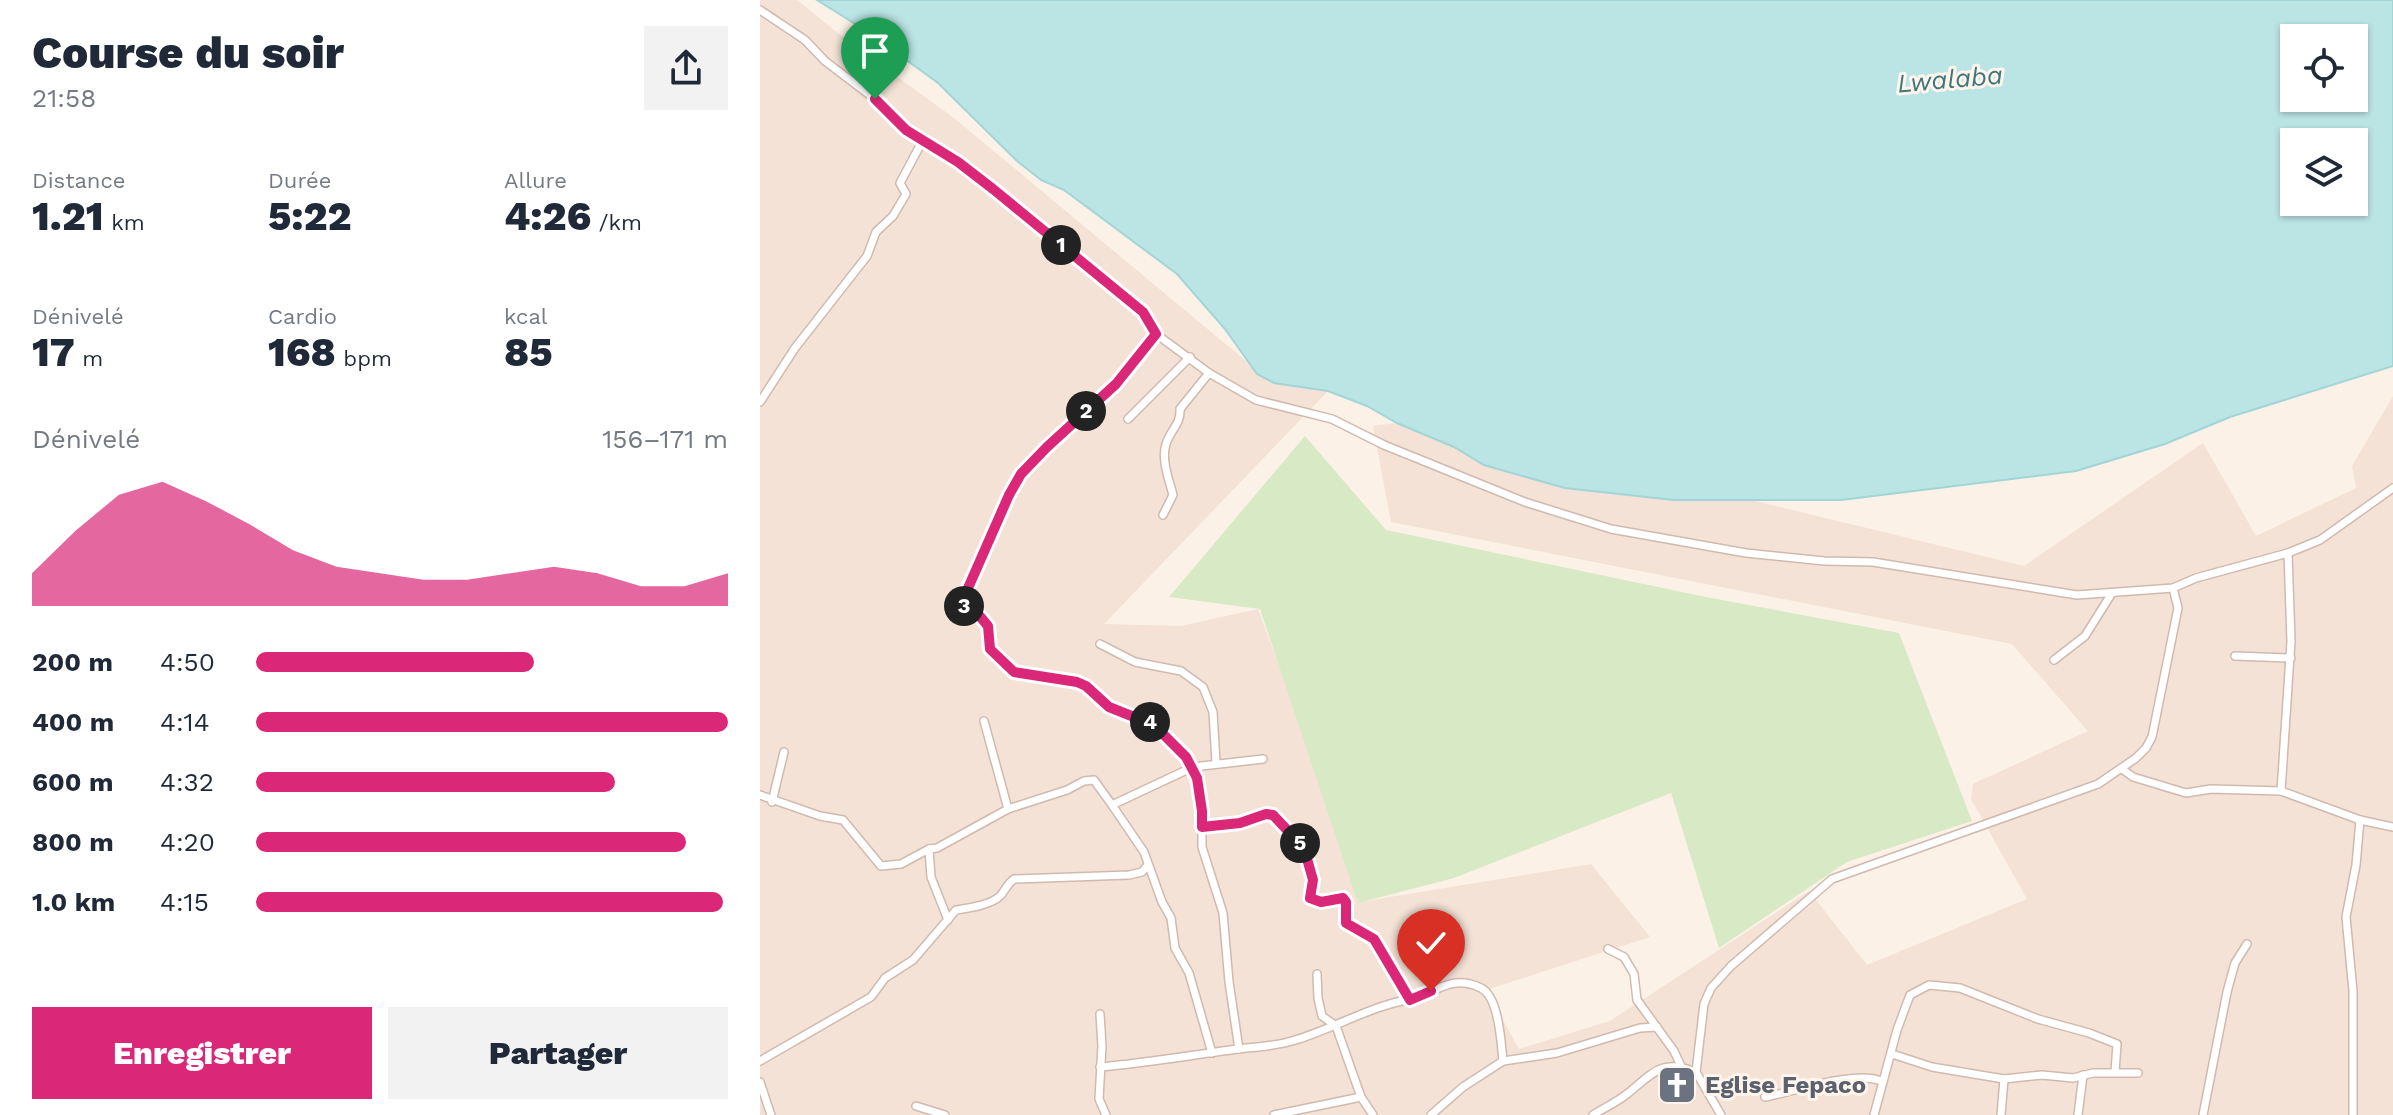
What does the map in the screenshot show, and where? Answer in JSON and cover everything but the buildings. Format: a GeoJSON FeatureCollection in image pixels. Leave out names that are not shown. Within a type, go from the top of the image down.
{"type":"FeatureCollection","features":[{"type":"Feature","properties":{"kind":"street"},"geometry":{"type":"LineString","coordinates":[[760,10],[805,40],[834,69],[875,99],[906,130],[958,162],[993,189],[1143,312],[1156,334],[1209,373],[1256,400],[1332,419],[1384,445],[1525,502],[1611,529],[1746,553],[1824,561],[1873,562],[2077,595],[2173,588],[2196,578],[2288,553],[2320,540],[2393,488]]}},
{"type":"Feature","properties":{"kind":"street"},"geometry":{"type":"LineString","coordinates":[[760,402],[795,348],[867,256],[876,232],[893,216],[906,194],[900,183],[923,140]]}},
{"type":"Feature","properties":{"kind":"street"},"geometry":{"type":"LineString","coordinates":[[1156,334],[1116,384],[1021,474],[961,604],[978,614],[988,626],[990,649],[1014,672],[1086,686],[1109,707],[1147,720],[1162,730],[1193,767],[1201,799],[1202,847],[1223,913],[1239,1049]]}},
{"type":"Feature","properties":{"kind":"street"},"geometry":{"type":"LineString","coordinates":[[1128,419],[1190,357]]}},
{"type":"Feature","properties":{"kind":"street"},"geometry":{"type":"LineString","coordinates":[[1163,515],[1173,495],[1165,467],[1165,446],[1181,420],[1180,409],[1209,373]]}},
{"type":"Feature","properties":{"kind":"street"},"geometry":{"type":"LineString","coordinates":[[2281,791],[2291,658],[2288,553]]}},
{"type":"Feature","properties":{"kind":"street"},"geometry":{"type":"LineString","coordinates":[[1721,1115],[1696,1072],[1700,1023],[1711,988],[1731,966],[1832,879],[2098,784],[2122,769],[2146,748],[2156,722],[2178,608],[2173,588]]}},
{"type":"Feature","properties":{"kind":"street"},"geometry":{"type":"LineString","coordinates":[[2054,660],[2085,636],[2112,593]]}},
{"type":"Feature","properties":{"kind":"street"},"geometry":{"type":"LineString","coordinates":[[1100,644],[1135,662],[1181,671],[1203,687],[1213,712],[1216,763]]}},
{"type":"Feature","properties":{"kind":"street"},"geometry":{"type":"LineString","coordinates":[[2235,656],[2291,658]]}},
{"type":"Feature","properties":{"kind":"street"},"geometry":{"type":"LineString","coordinates":[[984,721],[1008,809]]}},
{"type":"Feature","properties":{"kind":"street"},"geometry":{"type":"LineString","coordinates":[[772,802],[784,752]]}},
{"type":"Feature","properties":{"kind":"street"},"geometry":{"type":"LineString","coordinates":[[1112,805],[1193,767],[1263,759]]}},
{"type":"Feature","properties":{"kind":"street"},"geometry":{"type":"LineString","coordinates":[[2122,769],[2133,777],[2186,793],[2211,789],[2281,791],[2360,820],[2393,827]]}},
{"type":"Feature","properties":{"kind":"street"},"geometry":{"type":"LineString","coordinates":[[760,795],[772,802],[843,820],[881,866],[901,864],[1008,809],[1067,790],[1089,779],[1094,780],[1144,852],[1147,866],[1171,918],[1175,948],[1189,973],[1212,1053]]}},
{"type":"Feature","properties":{"kind":"street"},"geometry":{"type":"LineString","coordinates":[[1202,827],[1273,815],[1304,848],[1313,880],[1310,898],[1321,902],[1343,898],[1346,902],[1346,923],[1374,939],[1410,1000]]}},
{"type":"Feature","properties":{"kind":"street"},"geometry":{"type":"LineString","coordinates":[[2353,1115],[2353,991],[2346,917],[2356,865],[2360,820]]}},
{"type":"Feature","properties":{"kind":"street"},"geometry":{"type":"LineString","coordinates":[[929,849],[931,877],[948,920]]}},
{"type":"Feature","properties":{"kind":"street"},"geometry":{"type":"LineString","coordinates":[[760,1061],[866,1001],[885,978],[913,960],[956,910],[999,897],[1014,879],[1129,875],[1142,872],[1147,866]]}},
{"type":"Feature","properties":{"kind":"street"},"geometry":{"type":"LineString","coordinates":[[2203,1115],[2227,992],[2235,963],[2247,944]]}},
{"type":"Feature","properties":{"kind":"street"},"geometry":{"type":"LineString","coordinates":[[1608,949],[1624,957],[1634,974],[1637,1000],[1681,1066]]}},
{"type":"Feature","properties":{"kind":"street"},"geometry":{"type":"LineString","coordinates":[[1317,974],[1322,1016],[1336,1026],[1361,1097],[1373,1115]]}},
{"type":"Feature","properties":{"kind":"street"},"geometry":{"type":"LineString","coordinates":[[1100,1067],[1289,1042],[1336,1026],[1350,1017],[1410,1000],[1455,982],[1483,989],[1490,996],[1497,1016],[1503,1061]]}},
{"type":"Feature","properties":{"kind":"street"},"geometry":{"type":"LineString","coordinates":[[1874,1115],[1910,995],[1936,985],[1960,988],[2038,1019],[2117,1044],[2115,1072]]}},
{"type":"Feature","properties":{"kind":"street"},"geometry":{"type":"LineString","coordinates":[[1100,1014],[1099,1099],[1106,1115]]}},
{"type":"Feature","properties":{"kind":"street"},"geometry":{"type":"LineString","coordinates":[[1431,1115],[1463,1087],[1503,1061],[1557,1053],[1640,1028],[1657,1027]]}},
{"type":"Feature","properties":{"kind":"street"},"geometry":{"type":"LineString","coordinates":[[1892,1054],[1932,1067],[2004,1079],[2138,1073]]}},
{"type":"Feature","properties":{"kind":"street"},"geometry":{"type":"LineString","coordinates":[[1593,1115],[1627,1094],[1648,1075],[1672,1065],[1696,1072]]}},
{"type":"Feature","properties":{"kind":"street"},"geometry":{"type":"LineString","coordinates":[[2078,1115],[2083,1075]]}},
{"type":"Feature","properties":{"kind":"street"},"geometry":{"type":"LineString","coordinates":[[1765,1097],[1845,1080],[1876,1079],[1883,1082]]}},
{"type":"Feature","properties":{"kind":"street"},"geometry":{"type":"LineString","coordinates":[[2001,1115],[2004,1079]]}},
{"type":"Feature","properties":{"kind":"street"},"geometry":{"type":"LineString","coordinates":[[760,1082],[771,1115]]}},
{"type":"Feature","properties":{"kind":"street"},"geometry":{"type":"LineString","coordinates":[[1274,1115],[1361,1097]]}},
{"type":"Feature","properties":{"kind":"street"},"geometry":{"type":"LineString","coordinates":[[916,1106],[945,1115]]}},
{"type":"Feature","properties":{"kind":"shaded area"},"geometry":{"type":"Polygon","coordinates":[[[760,0],[797,0],[954,118],[1246,361],[1257,374],[1274,383],[1328,391],[1104,624],[1181,626],[1258,609],[1305,736],[1359,902],[1591,864],[1650,937],[1486,990],[1519,1049],[1610,1021],[1809,891],[1867,965],[2027,899],[1971,799],[1973,784],[2088,731],[2012,644],[1391,522],[1373,426],[1397,423],[1454,447],[1484,465],[1674,500],[1755,501],[2024,566],[2203,443],[2256,536],[2356,488],[2352,466],[2393,396],[2393,1115],[760,1115],[760,0]]]}},
{"type":"Feature","properties":{"kind":"green space"},"geometry":{"type":"Polygon","coordinates":[[[1305,436],[1386,530],[1706,597],[1899,633],[1972,821],[1847,862],[1719,948],[1671,793],[1454,878],[1358,903],[1260,609],[1169,597],[1305,436]]]}},
{"type":"Feature","properties":{"kind":"water","name":"Lwalaba"},"geometry":{"type":"Polygon","coordinates":[[[817,0],[2393,0],[2393,366],[2230,417],[2165,444],[2076,471],[1841,500],[1674,500],[1565,488],[1484,465],[1454,447],[1328,391],[1274,383],[1257,374],[1225,329],[1177,274],[1064,190],[1041,180],[1017,161],[938,83],[868,32],[817,0]]]}},
{"type":"Feature","properties":{"kind":"place","name":"Eglise Fepaco"},"geometry":{"type":"Point","coordinates":[1677,1085]}},
{"type":"Feature","properties":{"kind":"route"},"geometry":{"type":"LineString","coordinates":[[875,99],[906,130],[958,162],[1143,312],[1156,334],[1116,384],[1021,474],[961,604],[978,614],[988,626],[990,649],[1014,672],[1077,682],[1109,707],[1147,720],[1162,730],[1193,767],[1201,799],[1202,827],[1273,815],[1304,848],[1313,880],[1310,898],[1321,902],[1343,898],[1346,902],[1346,923],[1374,939],[1410,1000],[1431,991]]}}]}
